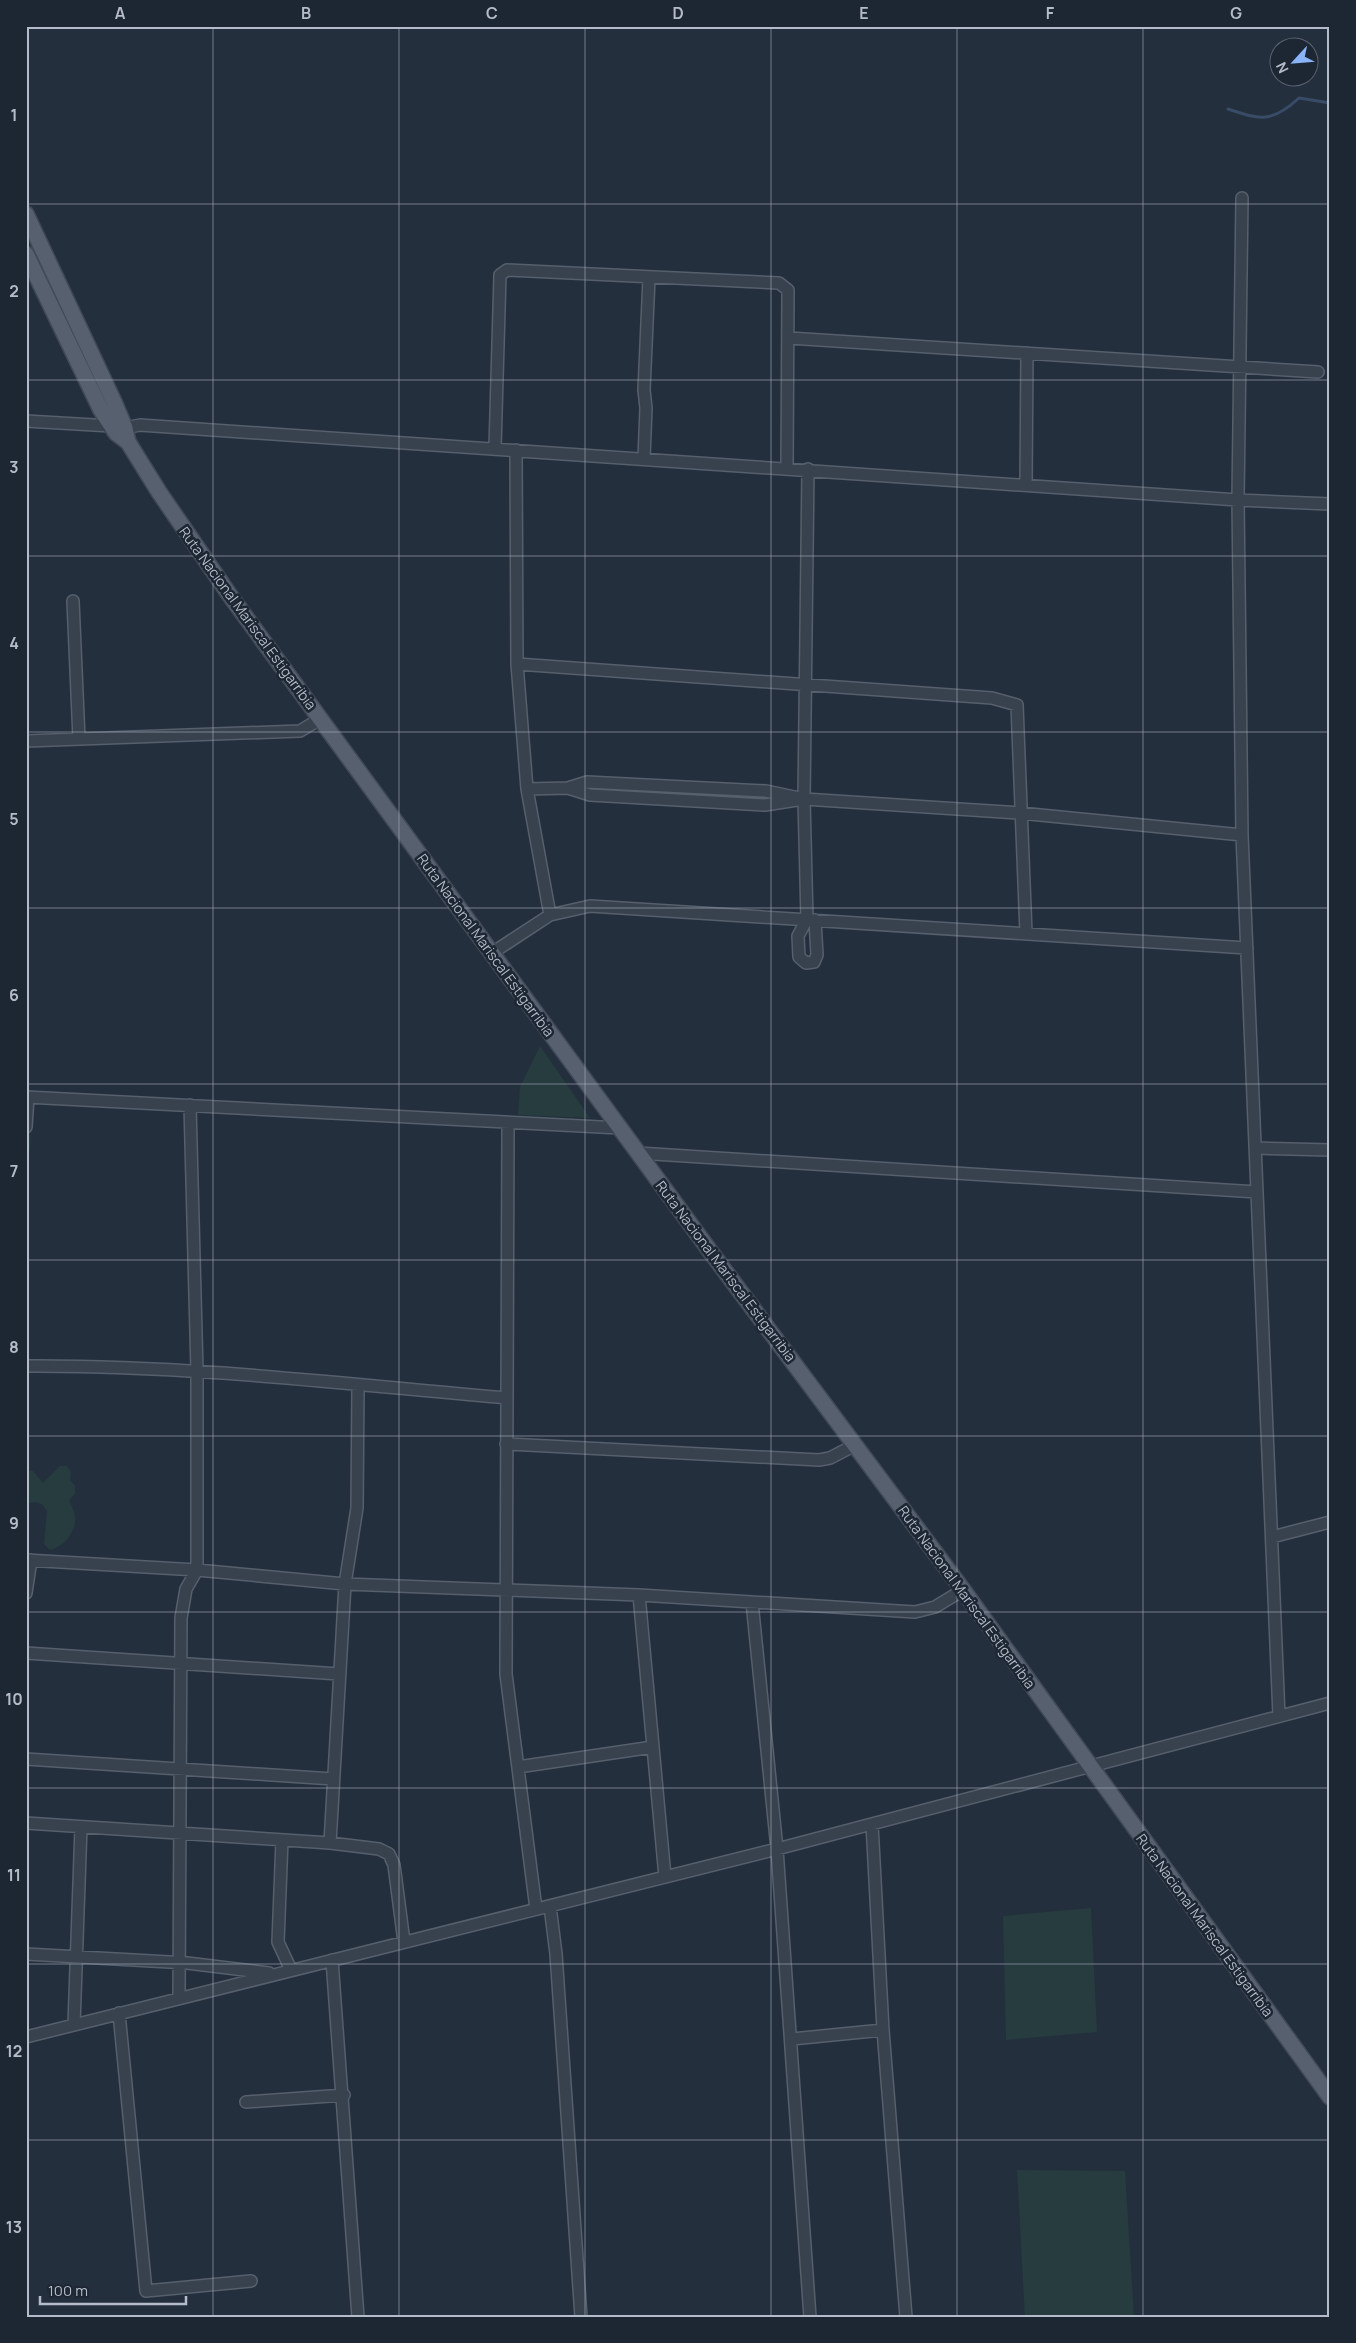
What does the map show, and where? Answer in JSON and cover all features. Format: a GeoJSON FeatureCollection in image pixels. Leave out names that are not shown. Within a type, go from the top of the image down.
{"type":"FeatureCollection","features":[{"type":"Feature","properties":{"kind":"main road","name":"Ruta Nacional Mariscal Estigarribia"},"geometry":{"type":"LineString","coordinates":[[26,214],[121,432]]}},
{"type":"Feature","properties":{"kind":"main road","name":"Ruta Nacional Mariscal Estigarribia"},"geometry":{"type":"LineString","coordinates":[[26,255],[79,366],[159,492],[230,597],[638,1153],[963,1590],[1330,2097]]}},
{"type":"Feature","properties":{"kind":"street"},"geometry":{"type":"LineString","coordinates":[[1242,198],[1238,500],[1242,835],[1279,1716]]}},
{"type":"Feature","properties":{"kind":"street"},"geometry":{"type":"LineString","coordinates":[[495,448],[500,275],[506,270],[779,283],[788,290],[788,468]]}},
{"type":"Feature","properties":{"kind":"street"},"geometry":{"type":"LineString","coordinates":[[644,458],[646,408],[644,390],[649,278]]}},
{"type":"Feature","properties":{"kind":"street"},"geometry":{"type":"LineString","coordinates":[[789,338],[1318,372]]}},
{"type":"Feature","properties":{"kind":"street"},"geometry":{"type":"LineString","coordinates":[[1026,353],[1026,485]]}},
{"type":"Feature","properties":{"kind":"street"},"geometry":{"type":"LineString","coordinates":[[26,421],[121,432],[140,425],[808,469],[1238,500],[1330,504]]}},
{"type":"Feature","properties":{"kind":"street"},"geometry":{"type":"LineString","coordinates":[[516,450],[517,664],[527,788],[550,915]]}},
{"type":"Feature","properties":{"kind":"street"},"geometry":{"type":"LineString","coordinates":[[808,469],[804,799],[811,919]]}},
{"type":"Feature","properties":{"kind":"street"},"geometry":{"type":"LineString","coordinates":[[73,601],[79,739]]}},
{"type":"Feature","properties":{"kind":"street"},"geometry":{"type":"LineString","coordinates":[[517,664],[992,698],[1018,705],[1020,813],[1026,933]]}},
{"type":"Feature","properties":{"kind":"street"},"geometry":{"type":"LineString","coordinates":[[26,741],[300,731],[320,719]]}},
{"type":"Feature","properties":{"kind":"street"},"geometry":{"type":"LineString","coordinates":[[527,788],[568,788],[590,795],[765,805],[804,799],[1020,813],[1242,835]]}},
{"type":"Feature","properties":{"kind":"street"},"geometry":{"type":"LineString","coordinates":[[492,953],[550,915],[590,906],[1247,948]]}},
{"type":"Feature","properties":{"kind":"street"},"geometry":{"type":"LineString","coordinates":[[26,1128],[27,1097],[190,1104],[620,1128]]}},
{"type":"Feature","properties":{"kind":"street"},"geometry":{"type":"LineString","coordinates":[[179,1998],[181,1618],[186,1589],[197,1570],[197,1371],[190,1104]]}},
{"type":"Feature","properties":{"kind":"street"},"geometry":{"type":"LineString","coordinates":[[508,1123],[504,1590],[506,1674],[536,1909]]}},
{"type":"Feature","properties":{"kind":"street"},"geometry":{"type":"LineString","coordinates":[[1255,1148],[1330,1150]]}},
{"type":"Feature","properties":{"kind":"street"},"geometry":{"type":"LineString","coordinates":[[638,1153],[1257,1192]]}},
{"type":"Feature","properties":{"kind":"street"},"geometry":{"type":"LineString","coordinates":[[26,1366],[81,1366],[197,1371],[506,1398]]}},
{"type":"Feature","properties":{"kind":"street"},"geometry":{"type":"LineString","coordinates":[[330,1844],[345,1584],[357,1508],[358,1385]]}},
{"type":"Feature","properties":{"kind":"street"},"geometry":{"type":"LineString","coordinates":[[506,1444],[819,1460],[830,1458],[855,1445]]}},
{"type":"Feature","properties":{"kind":"street"},"geometry":{"type":"LineString","coordinates":[[1272,1537],[1330,1522]]}},
{"type":"Feature","properties":{"kind":"street"},"geometry":{"type":"LineString","coordinates":[[26,1593],[28,1560],[197,1570],[345,1584],[639,1595],[915,1612],[935,1607],[963,1590]]}},
{"type":"Feature","properties":{"kind":"street"},"geometry":{"type":"LineString","coordinates":[[639,1595],[665,1877]]}},
{"type":"Feature","properties":{"kind":"street"},"geometry":{"type":"LineString","coordinates":[[752,1602],[777,1849],[792,2039],[810,2317]]}},
{"type":"Feature","properties":{"kind":"street"},"geometry":{"type":"LineString","coordinates":[[26,1653],[339,1674]]}},
{"type":"Feature","properties":{"kind":"street"},"geometry":{"type":"LineString","coordinates":[[26,2037],[777,1849],[1330,1703]]}},
{"type":"Feature","properties":{"kind":"street"},"geometry":{"type":"LineString","coordinates":[[518,1767],[653,1748]]}},
{"type":"Feature","properties":{"kind":"street"},"geometry":{"type":"LineString","coordinates":[[26,1759],[333,1779]]}},
{"type":"Feature","properties":{"kind":"street"},"geometry":{"type":"LineString","coordinates":[[26,1823],[282,1840],[379,1850],[388,1854],[394,1865],[404,1942]]}},
{"type":"Feature","properties":{"kind":"street"},"geometry":{"type":"LineString","coordinates":[[872,1824],[884,2030],[906,2317]]}},
{"type":"Feature","properties":{"kind":"street"},"geometry":{"type":"LineString","coordinates":[[74,2024],[81,1827]]}},
{"type":"Feature","properties":{"kind":"street"},"geometry":{"type":"LineString","coordinates":[[282,1840],[278,1942],[291,1970]]}},
{"type":"Feature","properties":{"kind":"street"},"geometry":{"type":"LineString","coordinates":[[550,1906],[556,1954],[581,2317]]}},
{"type":"Feature","properties":{"kind":"street"},"geometry":{"type":"LineString","coordinates":[[26,1954],[178,1963],[278,1974]]}},
{"type":"Feature","properties":{"kind":"street"},"geometry":{"type":"LineString","coordinates":[[332,1960],[344,2096],[358,2317]]}},
{"type":"Feature","properties":{"kind":"street"},"geometry":{"type":"LineString","coordinates":[[119,2013],[146,2291],[251,2281]]}},
{"type":"Feature","properties":{"kind":"street"},"geometry":{"type":"LineString","coordinates":[[792,2039],[884,2030]]}},
{"type":"Feature","properties":{"kind":"street"},"geometry":{"type":"LineString","coordinates":[[246,2102],[344,2096]]}},
{"type":"Feature","properties":{"kind":"green space"},"geometry":{"type":"Polygon","coordinates":[[[540,1046],[590,1118],[518,1115],[520,1087],[540,1046]]]}},
{"type":"Feature","properties":{"kind":"green space"},"geometry":{"type":"Polygon","coordinates":[[[26,1117],[31,1142],[26,1166],[26,1117]]]}},
{"type":"Feature","properties":{"kind":"green space"},"geometry":{"type":"Polygon","coordinates":[[[60,1466],[67,1466],[71,1472],[70,1480],[75,1486],[75,1494],[69,1500],[75,1514],[75,1522],[72,1533],[65,1542],[50,1550],[44,1544],[47,1511],[42,1504],[35,1502],[26,1504],[26,1470],[33,1471],[43,1483],[60,1466]]]}},
{"type":"Feature","properties":{"kind":"green space"},"geometry":{"type":"Polygon","coordinates":[[[1091,1908],[1097,2032],[1006,2040],[1003,1916],[1091,1908]]]}},
{"type":"Feature","properties":{"kind":"green space"},"geometry":{"type":"Polygon","coordinates":[[[1017,2170],[1125,2171],[1134,2317],[1025,2317],[1017,2170]]]}},
{"type":"Feature","properties":{"kind":"waterway"},"geometry":{"type":"LineString","coordinates":[[1228,109],[1258,117],[1266,117],[1281,112],[1299,98],[1330,103]]}}]}
